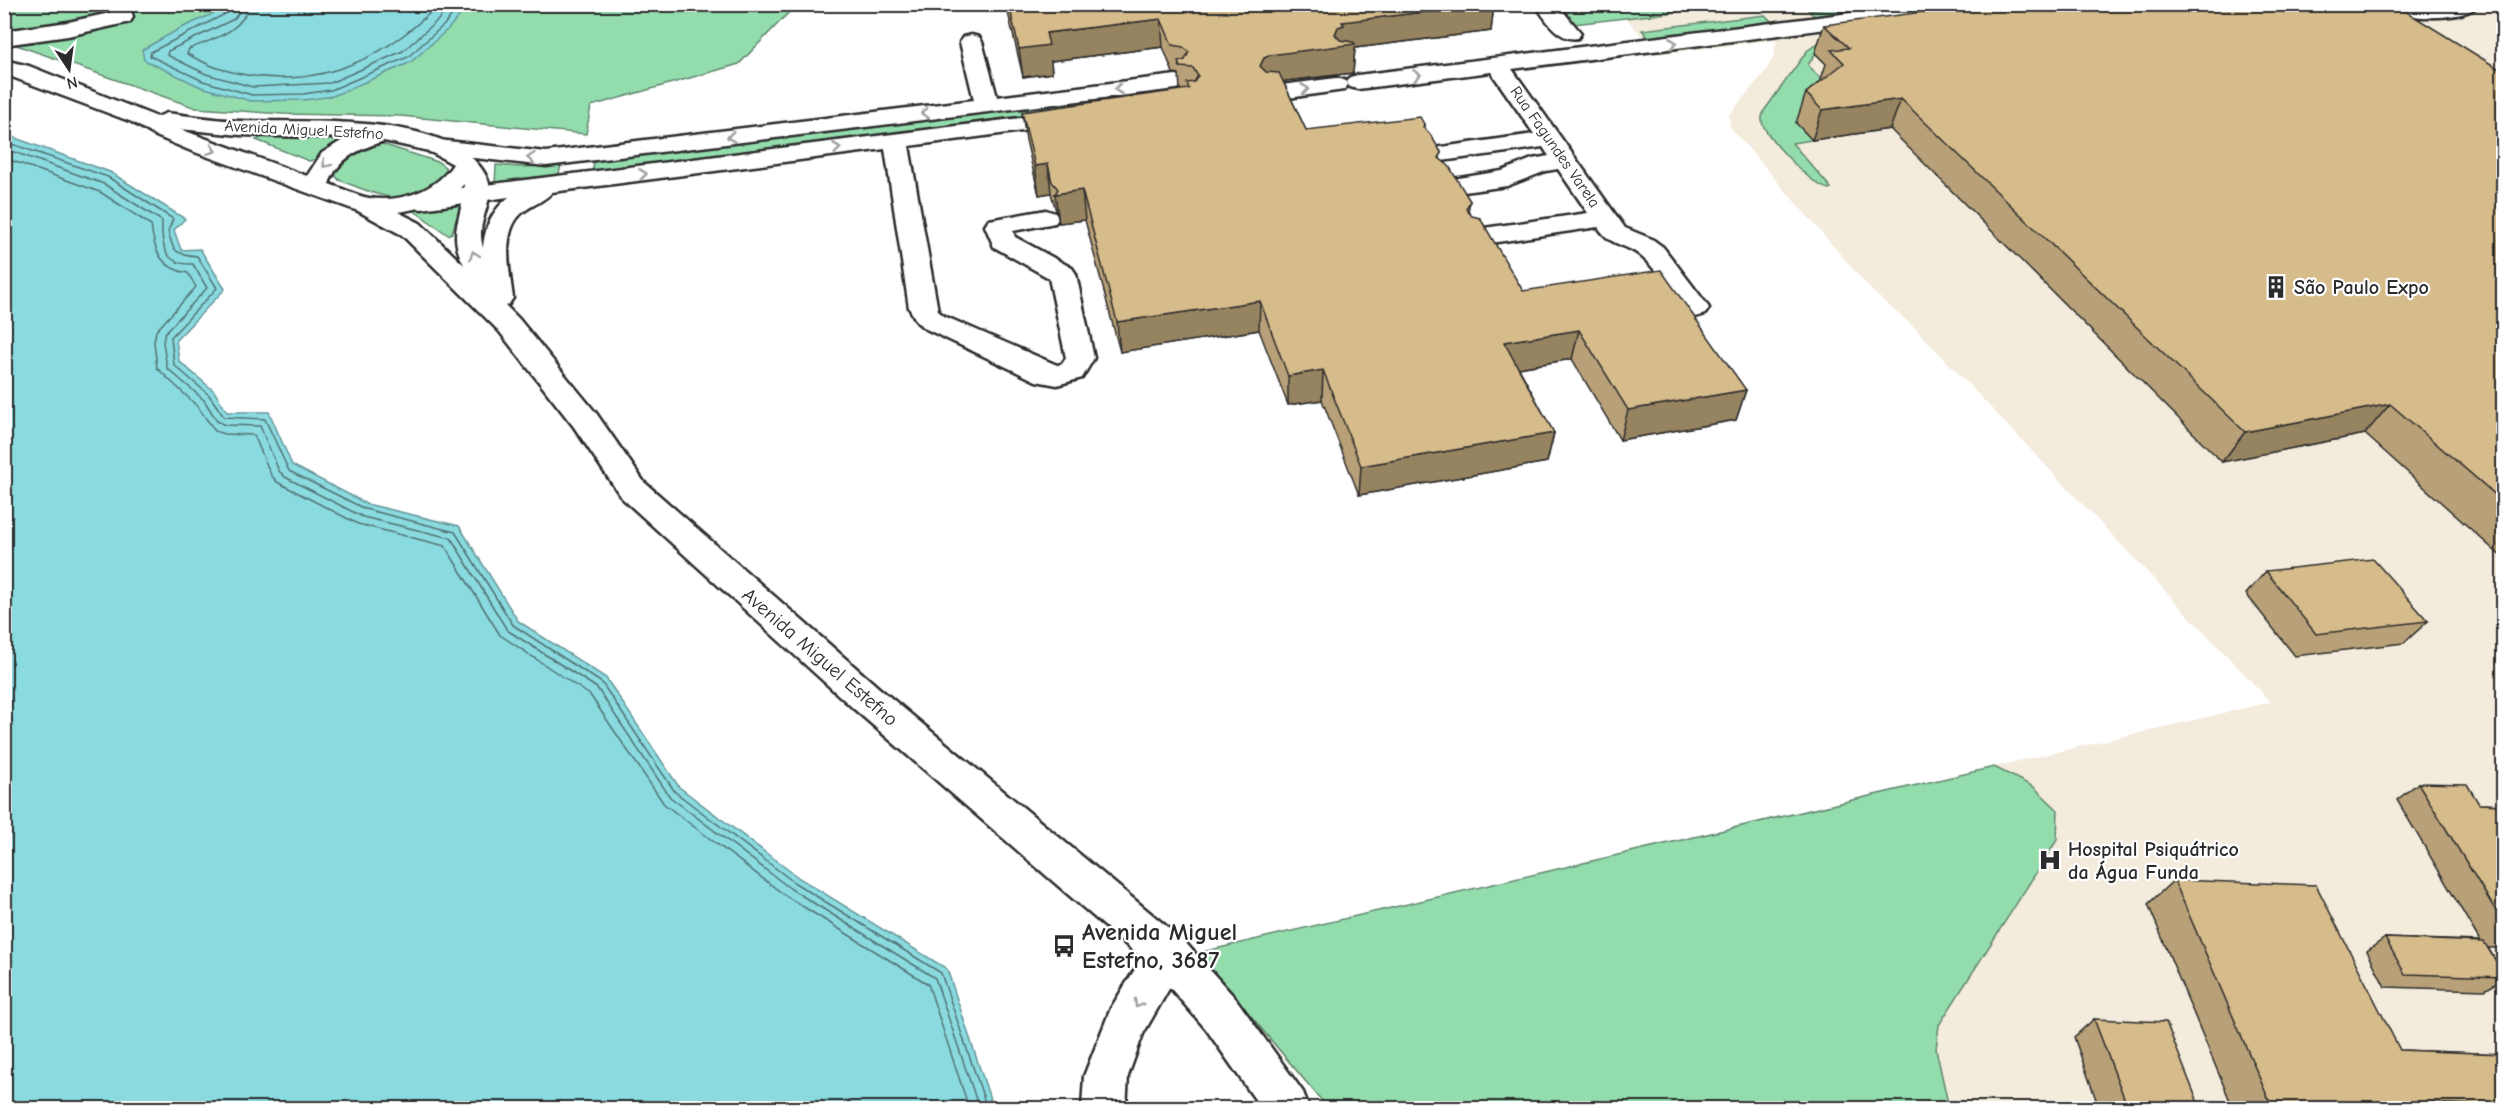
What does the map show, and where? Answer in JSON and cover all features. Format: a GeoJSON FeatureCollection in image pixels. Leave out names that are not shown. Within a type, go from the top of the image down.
{"type":"FeatureCollection","features":[{"type":"Feature","properties":{"kind":"main road"},"geometry":{"type":"LineString","coordinates":[[4,38],[68,29],[122,17],[118,4]]}},
{"type":"Feature","properties":{"kind":"main road"},"geometry":{"type":"LineString","coordinates":[[1545,4],[1626,49]]}},
{"type":"Feature","properties":{"kind":"main road"},"geometry":{"type":"LineString","coordinates":[[1274,93],[1977,4]]}},
{"type":"Feature","properties":{"kind":"main road"},"geometry":{"type":"LineString","coordinates":[[2393,4],[2428,10],[2450,10],[2469,4]]}},
{"type":"Feature","properties":{"kind":"main road"},"geometry":{"type":"LineString","coordinates":[[1781,7],[1801,27]]}},
{"type":"Feature","properties":{"kind":"main road"},"geometry":{"type":"LineString","coordinates":[[11,65],[23,59],[46,37],[68,29]]}},
{"type":"Feature","properties":{"kind":"main road"},"geometry":{"type":"LineString","coordinates":[[1546,36],[1590,31]]}},
{"type":"Feature","properties":{"kind":"main road"},"geometry":{"type":"LineString","coordinates":[[970,42],[987,105]]}},
{"type":"Feature","properties":{"kind":"main road","name":"Avenida Miguel Estefno"},"geometry":{"type":"LineString","coordinates":[[11,65],[140,117],[181,138],[367,206],[411,229],[509,325],[585,420],[633,490],[866,698],[1168,954],[1221,1014],[1287,1108]]}},
{"type":"Feature","properties":{"kind":"main road","name":"Rua Fagundes Varela"},"geometry":{"type":"LineString","coordinates":[[1498,65],[1609,223]]}},
{"type":"Feature","properties":{"kind":"main road"},"geometry":{"type":"LineString","coordinates":[[438,147],[546,159],[1176,82]]}},
{"type":"Feature","properties":{"kind":"main road"},"geometry":{"type":"LineString","coordinates":[[367,206],[1090,116],[1079,94]]}},
{"type":"Feature","properties":{"kind":"main road","name":"Avenida Miguel Estefno"},"geometry":{"type":"LineString","coordinates":[[140,117],[236,128],[337,129],[387,133],[438,147],[466,163],[476,179],[476,194],[468,233],[471,249],[479,268],[499,298],[509,325]]}},
{"type":"Feature","properties":{"kind":"main road"},"geometry":{"type":"LineString","coordinates":[[315,188],[319,174],[334,154],[361,140],[387,133]]}},
{"type":"Feature","properties":{"kind":"main road"},"geometry":{"type":"LineString","coordinates":[[1434,155],[1550,139]]}},
{"type":"Feature","properties":{"kind":"main road"},"geometry":{"type":"LineString","coordinates":[[896,141],[923,308],[927,316],[934,322],[1046,374],[1063,375],[1073,371],[1079,365],[1080,358],[1062,274],[1003,241],[998,226],[1046,218]]}},
{"type":"Feature","properties":{"kind":"main road"},"geometry":{"type":"LineString","coordinates":[[1450,186],[1504,179],[1541,164],[1565,161]]}},
{"type":"Feature","properties":{"kind":"main road"},"geometry":{"type":"LineString","coordinates":[[421,201],[452,186],[466,163]]}},
{"type":"Feature","properties":{"kind":"main road"},"geometry":{"type":"LineString","coordinates":[[499,298],[495,259],[498,225],[505,212],[514,204],[557,184]]}},
{"type":"Feature","properties":{"kind":"main road"},"geometry":{"type":"LineString","coordinates":[[1478,237],[1609,223],[1620,237],[1643,245],[1654,253],[1695,308]]}},
{"type":"Feature","properties":{"kind":"main road"},"geometry":{"type":"LineString","coordinates":[[1104,1108],[1106,1076],[1126,1023],[1168,954]]}},
{"type":"Feature","properties":{"kind":"shaded area"},"geometry":{"type":"Polygon","coordinates":[[[1559,5],[2503,5],[2503,1108],[1328,1108],[1287,1062],[1198,953],[2271,702],[1913,326],[1873,292],[1730,127],[1729,115],[1765,72],[1774,56],[1776,42],[1774,40],[1658,54],[1626,18],[1574,24],[1559,5]]]}},
{"type":"Feature","properties":{"kind":"green space"},"geometry":{"type":"Polygon","coordinates":[[[4,5],[796,5],[739,64],[591,106],[586,134],[401,116],[283,114],[196,108],[5,41],[4,5]]]}},
{"type":"Feature","properties":{"kind":"green space"},"geometry":{"type":"Polygon","coordinates":[[[1559,5],[1737,5],[1574,24],[1559,5]]]}},
{"type":"Feature","properties":{"kind":"green space"},"geometry":{"type":"Polygon","coordinates":[[[1851,6],[1855,13],[1818,18],[1808,11],[1851,6]]]}},
{"type":"Feature","properties":{"kind":"green space"},"geometry":{"type":"Polygon","coordinates":[[[1765,15],[1774,24],[1650,40],[1642,30],[1765,15]]]}},
{"type":"Feature","properties":{"kind":"green space"},"geometry":{"type":"Polygon","coordinates":[[[1821,41],[1808,65],[1833,92],[1796,122],[1812,140],[1792,143],[1831,188],[1829,189],[1813,180],[1794,164],[1770,136],[1762,120],[1764,111],[1807,51],[1821,41]]]}},
{"type":"Feature","properties":{"kind":"green space"},"geometry":{"type":"Polygon","coordinates":[[[1070,101],[1073,113],[592,174],[594,161],[1070,101]]]}},
{"type":"Feature","properties":{"kind":"green space"},"geometry":{"type":"Polygon","coordinates":[[[263,137],[349,137],[318,159],[309,161],[256,140],[263,137]]]}},
{"type":"Feature","properties":{"kind":"green space"},"geometry":{"type":"Polygon","coordinates":[[[382,144],[438,162],[445,167],[447,174],[421,194],[395,198],[354,186],[339,180],[335,175],[333,166],[366,146],[382,144]]]}},
{"type":"Feature","properties":{"kind":"green space"},"geometry":{"type":"Polygon","coordinates":[[[496,165],[522,167],[561,165],[558,178],[495,184],[496,165]]]}},
{"type":"Feature","properties":{"kind":"green space"},"geometry":{"type":"Polygon","coordinates":[[[461,203],[452,233],[448,235],[413,210],[461,203]]]}},
{"type":"Feature","properties":{"kind":"green space"},"geometry":{"type":"Polygon","coordinates":[[[1994,767],[2034,787],[2058,810],[2057,840],[1939,1025],[1936,1049],[1949,1108],[1328,1108],[1198,953],[1994,767]]]}},
{"type":"Feature","properties":{"kind":"water"},"geometry":{"type":"Polygon","coordinates":[[[232,5],[469,5],[448,29],[411,62],[333,96],[304,100],[251,101],[201,87],[144,60],[142,50],[179,29],[232,5]]]}},
{"type":"Feature","properties":{"kind":"water"},"geometry":{"type":"Polygon","coordinates":[[[15,138],[110,172],[185,219],[174,230],[181,250],[200,249],[225,289],[176,340],[179,361],[214,391],[227,412],[269,412],[292,465],[367,504],[459,526],[518,621],[606,678],[679,787],[799,878],[947,969],[993,1108],[5,1108],[4,139],[15,138]]]}},
{"type":"Feature","properties":{"kind":"building"},"geometry":{"type":"Polygon","coordinates":[[[1009,4],[1489,4],[1342,22],[1344,25],[1338,27],[1335,34],[1340,40],[1355,44],[1270,55],[1264,58],[1260,66],[1266,72],[1279,73],[1306,130],[1420,117],[1424,124],[1423,127],[1441,152],[1439,158],[1449,166],[1470,201],[1466,209],[1472,216],[1480,218],[1523,291],[1661,270],[1746,390],[1628,410],[1579,330],[1504,342],[1554,433],[1361,466],[1323,370],[1288,376],[1260,301],[1117,322],[1082,190],[1055,194],[1058,189],[1052,182],[1048,164],[1035,166],[1022,112],[1189,89],[1187,83],[1194,82],[1198,76],[1193,68],[1180,67],[1178,62],[1185,60],[1189,52],[1183,47],[1172,45],[1161,19],[1046,33],[1049,45],[1019,49],[1009,4]]]}},
{"type":"Feature","properties":{"kind":"building","name":"São Paulo Expo"},"geometry":{"type":"Polygon","coordinates":[[[1983,4],[2394,4],[2504,72],[2504,502],[2390,404],[2245,432],[1901,99],[1822,110],[1806,93],[1844,63],[1831,50],[1849,48],[1824,25],[1983,4]]]}},
{"type":"Feature","properties":{"kind":"building"},"geometry":{"type":"Polygon","coordinates":[[[2373,559],[2428,621],[2316,634],[2266,571],[2373,559]]]}},
{"type":"Feature","properties":{"kind":"building"},"geometry":{"type":"Polygon","coordinates":[[[2418,783],[2467,784],[2479,804],[2504,805],[2504,924],[2418,783]]]}},
{"type":"Feature","properties":{"kind":"building"},"geometry":{"type":"Polygon","coordinates":[[[2174,880],[2316,885],[2400,1050],[2504,1054],[2504,1106],[2427,1103],[2430,1108],[2272,1107],[2174,880]]]}},
{"type":"Feature","properties":{"kind":"building"},"geometry":{"type":"Polygon","coordinates":[[[2385,938],[2484,942],[2504,977],[2405,974],[2385,938]]]}},
{"type":"Feature","properties":{"kind":"building"},"geometry":{"type":"Polygon","coordinates":[[[2094,1019],[2166,1022],[2200,1108],[2128,1108],[2094,1019]]]}},
{"type":"Feature","properties":{"kind":"place","name":"São Paulo Expo"},"geometry":{"type":"Point","coordinates":[2276,287]}},
{"type":"Feature","properties":{"kind":"place","name":"Hospital Psiquátrico da Água Funda"},"geometry":{"type":"Point","coordinates":[2050,860]}},
{"type":"Feature","properties":{"kind":"place","name":"Avenida Miguel Estefno, 3687"},"geometry":{"type":"Point","coordinates":[1064,946]}}]}
